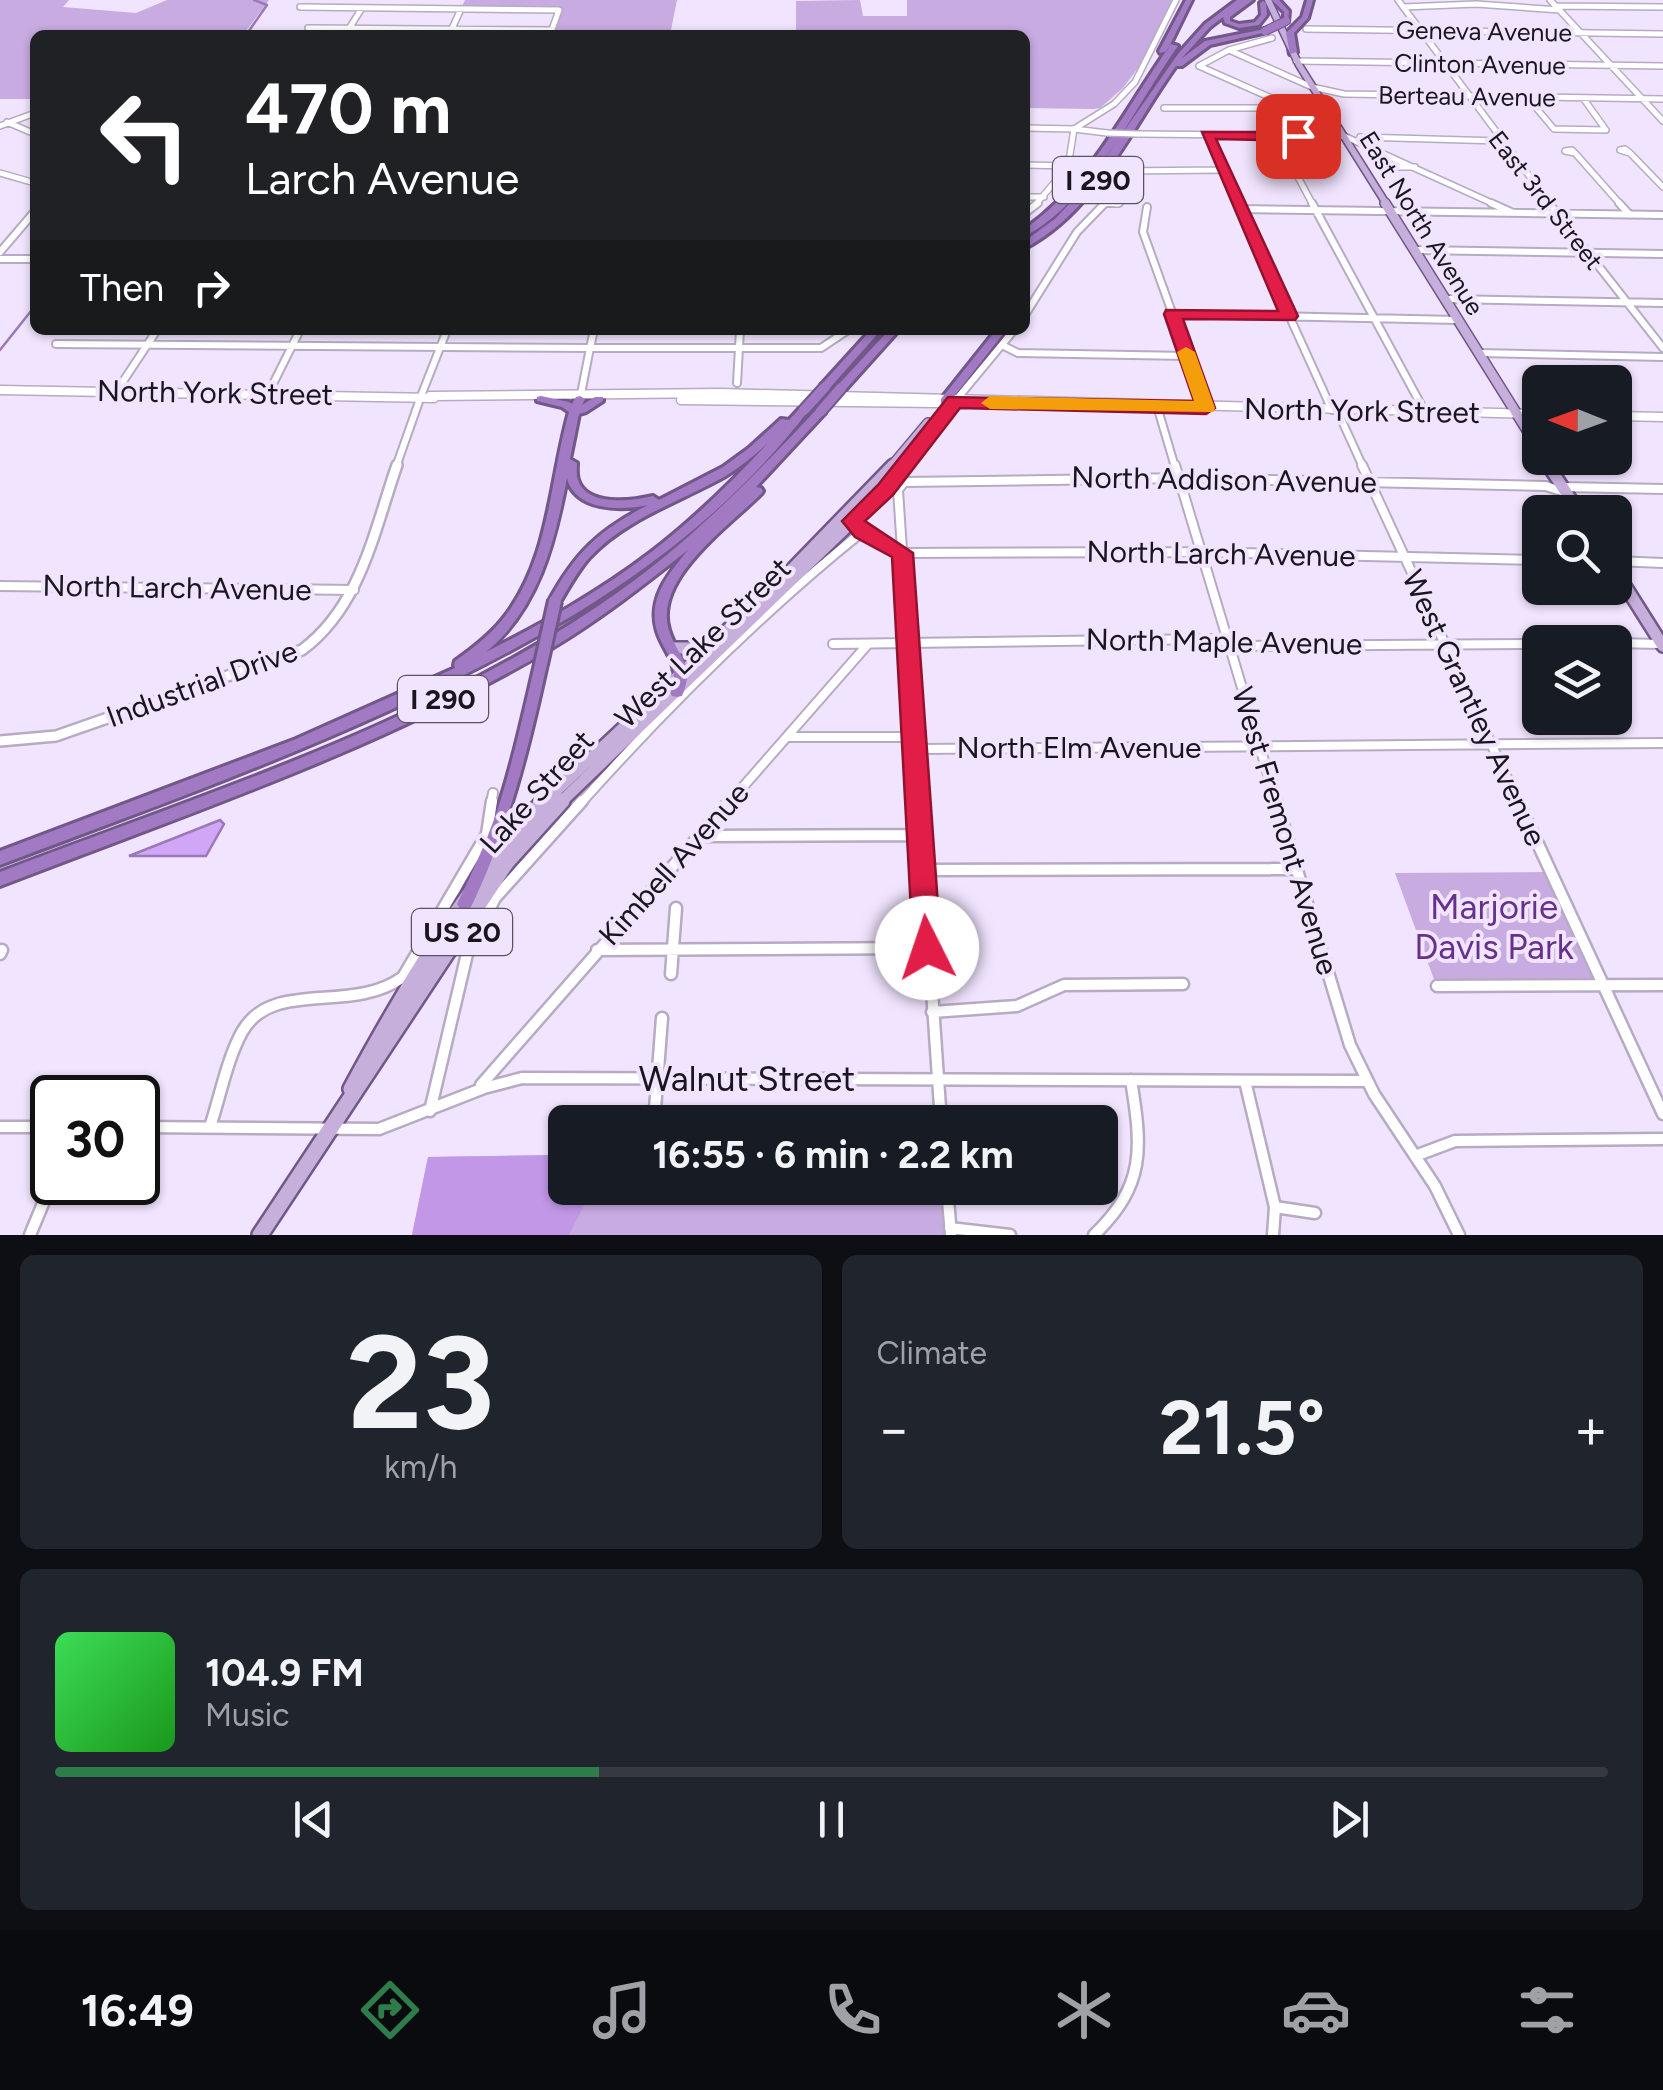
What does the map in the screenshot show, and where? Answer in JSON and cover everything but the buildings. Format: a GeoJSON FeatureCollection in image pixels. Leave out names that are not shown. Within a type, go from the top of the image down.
{"type":"FeatureCollection","features":[{"type":"Feature","properties":{"kind":"highway"},"geometry":{"type":"LineString","coordinates":[[1120,127],[1182,21],[1189,0]]}},
{"type":"Feature","properties":{"kind":"highway","name":"I 290"},"geometry":{"type":"LineString","coordinates":[[1030,229],[1065,204],[1174,46],[1229,0]]}},
{"type":"Feature","properties":{"kind":"highway","name":"I 290"},"geometry":{"type":"LineString","coordinates":[[1030,240],[1086,196],[1186,45],[1241,0]]}},
{"type":"Feature","properties":{"kind":"highway"},"geometry":{"type":"LineString","coordinates":[[1151,97],[1196,49],[1223,38],[1268,34],[1286,21],[1287,12],[1266,1],[1264,15],[1257,24],[1239,26],[1227,22],[1226,16],[1250,0]]}},
{"type":"Feature","properties":{"kind":"highway"},"geometry":{"type":"LineString","coordinates":[[1294,57],[1290,34],[1304,18],[1310,0]]}},
{"type":"Feature","properties":{"kind":"highway","name":"I 290"},"geometry":{"type":"LineString","coordinates":[[0,858],[390,708],[524,639],[603,592],[674,540],[762,458],[872,335]]}},
{"type":"Feature","properties":{"kind":"highway","name":"I 290"},"geometry":{"type":"LineString","coordinates":[[0,879],[279,774],[480,682],[579,622],[673,556],[743,494],[889,335]]}},
{"type":"Feature","properties":{"kind":"highway"},"geometry":{"type":"LineString","coordinates":[[878,346],[897,335]]}},
{"type":"Feature","properties":{"kind":"highway"},"geometry":{"type":"LineString","coordinates":[[930,398],[951,398],[996,335]]}},
{"type":"Feature","properties":{"kind":"highway"},"geometry":{"type":"LineString","coordinates":[[540,399],[565,404],[599,400]]}},
{"type":"Feature","properties":{"kind":"highway"},"geometry":{"type":"LineString","coordinates":[[580,404],[570,476],[580,492],[604,504],[620,506],[696,486]]}},
{"type":"Feature","properties":{"kind":"highway"},"geometry":{"type":"LineString","coordinates":[[390,708],[466,661],[500,634],[523,605],[547,551],[580,404]]}},
{"type":"Feature","properties":{"kind":"highway","name":"US 20"},"geometry":{"type":"LineString","coordinates":[[465,904],[496,845],[510,803],[555,601],[571,567],[599,539],[746,456],[790,417],[804,410]]}},
{"type":"Feature","properties":{"kind":"highway"},"geometry":{"type":"LineString","coordinates":[[677,692],[683,672],[659,616],[666,585],[773,473],[821,411]]}},
{"type":"Feature","properties":{"kind":"main road","name":"East North Avenue"},"geometry":{"type":"LineString","coordinates":[[1266,1],[1312,87],[1522,422]]}},
{"type":"Feature","properties":{"kind":"main road"},"geometry":{"type":"LineString","coordinates":[[1296,80],[1306,76]]}},
{"type":"Feature","properties":{"kind":"main road","name":"North York Street"},"geometry":{"type":"LineString","coordinates":[[0,390],[540,399]]}},
{"type":"Feature","properties":{"kind":"main road","name":"North York Street"},"geometry":{"type":"LineString","coordinates":[[426,396],[580,404],[930,398]]}},
{"type":"Feature","properties":{"kind":"main road","name":"North York Street"},"geometry":{"type":"LineString","coordinates":[[599,400],[908,406],[951,398],[1522,414]]}},
{"type":"Feature","properties":{"kind":"main road","name":"Lake Street"},"geometry":{"type":"LineString","coordinates":[[330,1128],[381,1034],[465,904],[547,798],[860,500],[951,398]]}},
{"type":"Feature","properties":{"kind":"main road","name":"Lake Street"},"geometry":{"type":"LineString","coordinates":[[260,1235],[506,863],[562,798],[886,490],[951,398]]}},
{"type":"Feature","properties":{"kind":"main road"},"geometry":{"type":"LineString","coordinates":[[908,406],[922,412],[921,432]]}},
{"type":"Feature","properties":{"kind":"main road"},"geometry":{"type":"LineString","coordinates":[[1632,416],[1663,417]]}},
{"type":"Feature","properties":{"kind":"main road"},"geometry":{"type":"LineString","coordinates":[[1555,475],[1568,495]]}},
{"type":"Feature","properties":{"kind":"main road"},"geometry":{"type":"LineString","coordinates":[[1632,597],[1663,645]]}},
{"type":"Feature","properties":{"kind":"main road"},"geometry":{"type":"LineString","coordinates":[[674,648],[696,651],[713,643]]}},
{"type":"Feature","properties":{"kind":"street"},"geometry":{"type":"LineString","coordinates":[[1074,129],[1086,116],[1112,106],[1135,82],[1176,0]]}},
{"type":"Feature","properties":{"kind":"street","name":"East 3rd Street"},"geometry":{"type":"LineString","coordinates":[[1398,0],[1500,141],[1663,348]]}},
{"type":"Feature","properties":{"kind":"street"},"geometry":{"type":"LineString","coordinates":[[1550,0],[1663,120]]}},
{"type":"Feature","properties":{"kind":"street"},"geometry":{"type":"LineString","coordinates":[[1403,7],[1663,7]]}},
{"type":"Feature","properties":{"kind":"street"},"geometry":{"type":"LineString","coordinates":[[300,8],[559,10],[552,30]]}},
{"type":"Feature","properties":{"kind":"street"},"geometry":{"type":"LineString","coordinates":[[348,30],[362,8]]}},
{"type":"Feature","properties":{"kind":"street"},"geometry":{"type":"LineString","coordinates":[[451,30],[462,9]]}},
{"type":"Feature","properties":{"kind":"street"},"geometry":{"type":"LineString","coordinates":[[308,28],[328,30]]}},
{"type":"Feature","properties":{"kind":"street","name":"Geneva Avenue"},"geometry":{"type":"LineString","coordinates":[[1306,29],[1663,34]]}},
{"type":"Feature","properties":{"kind":"street"},"geometry":{"type":"LineString","coordinates":[[1268,34],[1199,66],[1320,120]]}},
{"type":"Feature","properties":{"kind":"street","name":"Berteau Avenue"},"geometry":{"type":"LineString","coordinates":[[1229,50],[1312,87],[1349,94],[1663,99]]}},
{"type":"Feature","properties":{"kind":"street","name":"Clinton Avenue"},"geometry":{"type":"LineString","coordinates":[[1294,57],[1663,66]]}},
{"type":"Feature","properties":{"kind":"street"},"geometry":{"type":"LineString","coordinates":[[1528,97],[1554,129],[1606,130],[1582,98]]}},
{"type":"Feature","properties":{"kind":"street"},"geometry":{"type":"LineString","coordinates":[[1164,108],[1291,108]]}},
{"type":"Feature","properties":{"kind":"street"},"geometry":{"type":"LineString","coordinates":[[2,123],[30,114]]}},
{"type":"Feature","properties":{"kind":"street"},"geometry":{"type":"LineString","coordinates":[[2,123],[30,132]]}},
{"type":"Feature","properties":{"kind":"street"},"geometry":{"type":"LineString","coordinates":[[1030,128],[1500,141]]}},
{"type":"Feature","properties":{"kind":"street"},"geometry":{"type":"LineString","coordinates":[[1030,209],[1070,166],[1077,151],[1074,129]]}},
{"type":"Feature","properties":{"kind":"street","name":"West Grantley Avenue"},"geometry":{"type":"LineString","coordinates":[[1207,135],[1663,1114]]}},
{"type":"Feature","properties":{"kind":"street"},"geometry":{"type":"LineString","coordinates":[[1276,136],[1425,412]]}},
{"type":"Feature","properties":{"kind":"street"},"geometry":{"type":"LineString","coordinates":[[1344,136],[1420,167],[1511,212]]}},
{"type":"Feature","properties":{"kind":"street"},"geometry":{"type":"LineString","coordinates":[[1376,148],[1372,144],[1378,138]]}},
{"type":"Feature","properties":{"kind":"street"},"geometry":{"type":"LineString","coordinates":[[1630,153],[1663,186]]}},
{"type":"Feature","properties":{"kind":"street"},"geometry":{"type":"LineString","coordinates":[[1574,154],[1629,214]]}},
{"type":"Feature","properties":{"kind":"street"},"geometry":{"type":"LineString","coordinates":[[1030,165],[1070,166]]}},
{"type":"Feature","properties":{"kind":"street"},"geometry":{"type":"LineString","coordinates":[[1386,167],[1420,167]]}},
{"type":"Feature","properties":{"kind":"street"},"geometry":{"type":"LineString","coordinates":[[1030,308],[1062,262],[1077,232],[1105,203],[1124,171],[1222,170]]}},
{"type":"Feature","properties":{"kind":"street"},"geometry":{"type":"LineString","coordinates":[[0,173],[30,182]]}},
{"type":"Feature","properties":{"kind":"street"},"geometry":{"type":"LineString","coordinates":[[1105,203],[1118,204],[1126,188],[1115,186]]}},
{"type":"Feature","properties":{"kind":"street"},"geometry":{"type":"LineString","coordinates":[[1030,197],[1044,198]]}},
{"type":"Feature","properties":{"kind":"street"},"geometry":{"type":"LineString","coordinates":[[1147,207],[1143,232],[1206,408]]}},
{"type":"Feature","properties":{"kind":"street"},"geometry":{"type":"LineString","coordinates":[[1240,209],[1662,216]]}},
{"type":"Feature","properties":{"kind":"street"},"geometry":{"type":"LineString","coordinates":[[0,256],[30,217]]}},
{"type":"Feature","properties":{"kind":"street"},"geometry":{"type":"LineString","coordinates":[[1415,250],[1663,254]]}},
{"type":"Feature","properties":{"kind":"street"},"geometry":{"type":"LineString","coordinates":[[0,256],[30,259]]}},
{"type":"Feature","properties":{"kind":"street"},"geometry":{"type":"LineString","coordinates":[[1446,299],[1663,304]]}},
{"type":"Feature","properties":{"kind":"street"},"geometry":{"type":"LineString","coordinates":[[1172,314],[1458,320]]}},
{"type":"Feature","properties":{"kind":"street"},"geometry":{"type":"LineString","coordinates":[[116,392],[153,335]]}},
{"type":"Feature","properties":{"kind":"street"},"geometry":{"type":"LineString","coordinates":[[268,394],[298,335]]}},
{"type":"Feature","properties":{"kind":"street"},"geometry":{"type":"LineString","coordinates":[[426,396],[445,335]]}},
{"type":"Feature","properties":{"kind":"street"},"geometry":{"type":"LineString","coordinates":[[580,404],[593,335]]}},
{"type":"Feature","properties":{"kind":"street"},"geometry":{"type":"LineString","coordinates":[[737,383],[740,335]]}},
{"type":"Feature","properties":{"kind":"street"},"geometry":{"type":"LineString","coordinates":[[56,344],[739,348],[828,346],[842,335]]}},
{"type":"Feature","properties":{"kind":"street"},"geometry":{"type":"LineString","coordinates":[[951,398],[1010,335]]}},
{"type":"Feature","properties":{"kind":"street"},"geometry":{"type":"LineString","coordinates":[[1002,345],[1018,352],[1188,356]]}},
{"type":"Feature","properties":{"kind":"street"},"geometry":{"type":"LineString","coordinates":[[1479,354],[1663,357]]}},
{"type":"Feature","properties":{"kind":"street","name":"Industrial Drive"},"geometry":{"type":"LineString","coordinates":[[0,741],[56,736],[292,658],[330,628],[354,590],[426,396]]}},
{"type":"Feature","properties":{"kind":"street","name":"West Fremont Avenue"},"geometry":{"type":"LineString","coordinates":[[1156,406],[1296,869],[1366,1081],[1460,1235]]}},
{"type":"Feature","properties":{"kind":"street","name":"North Addison Avenue"},"geometry":{"type":"LineString","coordinates":[[902,553],[898,490],[904,482],[1178,478],[1663,489]]}},
{"type":"Feature","properties":{"kind":"street"},"geometry":{"type":"LineString","coordinates":[[1546,486],[1562,486]]}},
{"type":"Feature","properties":{"kind":"street"},"geometry":{"type":"LineString","coordinates":[[853,521],[862,532],[902,553],[939,1105]]}},
{"type":"Feature","properties":{"kind":"street","name":"West Lake Street"},"geometry":{"type":"LineString","coordinates":[[430,1111],[473,937],[495,898],[601,778],[817,568],[862,532]]}},
{"type":"Feature","properties":{"kind":"street","name":"North Larch Avenue"},"geometry":{"type":"LineString","coordinates":[[902,553],[1200,552],[1522,559]]}},
{"type":"Feature","properties":{"kind":"street"},"geometry":{"type":"LineString","coordinates":[[1632,562],[1663,562]]}},
{"type":"Feature","properties":{"kind":"street","name":"North Larch Avenue"},"geometry":{"type":"LineString","coordinates":[[0,586],[354,590]]}},
{"type":"Feature","properties":{"kind":"street","name":"North Maple Avenue"},"geometry":{"type":"LineString","coordinates":[[833,644],[1214,639],[1228,643],[1522,644]]}},
{"type":"Feature","properties":{"kind":"street"},"geometry":{"type":"LineString","coordinates":[[1632,643],[1663,645]]}},
{"type":"Feature","properties":{"kind":"street","name":"Kimbell Avenue"},"geometry":{"type":"LineString","coordinates":[[481,1085],[868,644]]}},
{"type":"Feature","properties":{"kind":"street","name":"North Elm Avenue"},"geometry":{"type":"LineString","coordinates":[[787,738],[914,737]]}},
{"type":"Feature","properties":{"kind":"street","name":"North Elm Avenue"},"geometry":{"type":"LineString","coordinates":[[916,749],[1663,743]]}},
{"type":"Feature","properties":{"kind":"street"},"geometry":{"type":"LineString","coordinates":[[210,1127],[250,1017],[266,1005],[282,1000],[366,1000],[393,988],[487,834],[493,792]]}},
{"type":"Feature","properties":{"kind":"street"},"geometry":{"type":"LineString","coordinates":[[700,836],[920,835]]}},
{"type":"Feature","properties":{"kind":"street"},"geometry":{"type":"LineString","coordinates":[[922,870],[1296,869]]}},
{"type":"Feature","properties":{"kind":"street"},"geometry":{"type":"LineString","coordinates":[[671,974],[676,908]]}},
{"type":"Feature","properties":{"kind":"street"},"geometry":{"type":"LineString","coordinates":[[597,950],[927,948]]}},
{"type":"Feature","properties":{"kind":"street"},"geometry":{"type":"LineString","coordinates":[[932,1012],[1016,1006],[1064,985],[1183,984]]}},
{"type":"Feature","properties":{"kind":"street"},"geometry":{"type":"LineString","coordinates":[[1437,986],[1663,984]]}},
{"type":"Feature","properties":{"kind":"street"},"geometry":{"type":"LineString","coordinates":[[656,1105],[662,1018]]}},
{"type":"Feature","properties":{"kind":"street","name":"Walnut Street"},"geometry":{"type":"LineString","coordinates":[[160,1127],[378,1129],[430,1111],[481,1085],[522,1078],[1366,1081]]}},
{"type":"Feature","properties":{"kind":"street"},"geometry":{"type":"LineString","coordinates":[[1094,1235],[1123,1206],[1141,1164],[1130,1080]]}},
{"type":"Feature","properties":{"kind":"street"},"geometry":{"type":"LineString","coordinates":[[1246,1080],[1274,1207],[1273,1235]]}},
{"type":"Feature","properties":{"kind":"street"},"geometry":{"type":"LineString","coordinates":[[0,1127],[30,1127]]}},
{"type":"Feature","properties":{"kind":"street"},"geometry":{"type":"LineString","coordinates":[[1414,1156],[1455,1141],[1663,1139]]}},
{"type":"Feature","properties":{"kind":"street"},"geometry":{"type":"LineString","coordinates":[[30,1235],[42,1205]]}},
{"type":"Feature","properties":{"kind":"street"},"geometry":{"type":"LineString","coordinates":[[949,1205],[951,1232],[1010,1235]]}},
{"type":"Feature","properties":{"kind":"street"},"geometry":{"type":"LineString","coordinates":[[1274,1207],[1315,1214]]}},
{"type":"Feature","properties":{"kind":"green space"},"geometry":{"type":"Polygon","coordinates":[[[0,0],[69,0],[63,7],[136,13],[167,0],[269,0],[247,30],[30,30],[30,99],[0,99],[0,0]]]}},
{"type":"Feature","properties":{"kind":"green space"},"geometry":{"type":"Polygon","coordinates":[[[465,0],[677,0],[671,30],[554,30],[561,8],[461,8],[465,0]]]}},
{"type":"Feature","properties":{"kind":"green space"},"geometry":{"type":"Polygon","coordinates":[[[860,0],[863,16],[907,16],[907,0],[1174,0],[1144,60],[1123,88],[1100,108],[1093,109],[1030,108],[1030,30],[796,30],[796,1],[860,0]]]}},
{"type":"Feature","properties":{"kind":"green space","name":"Marjorie Davis Park"},"geometry":{"type":"Polygon","coordinates":[[[1546,872],[1594,979],[1435,982],[1395,873],[1546,872]]]}},
{"type":"Feature","properties":{"kind":"green space"},"geometry":{"type":"Polygon","coordinates":[[[548,1155],[548,1205],[942,1205],[944,1235],[412,1235],[428,1157],[548,1155]]]}},
{"type":"Feature","properties":{"kind":"shaded area"},"geometry":{"type":"Polygon","coordinates":[[[220,820],[224,824],[206,856],[129,856],[220,820]]]}},
{"type":"Feature","properties":{"kind":"shaded area"},"geometry":{"type":"Polygon","coordinates":[[[548,1155],[548,1205],[584,1205],[569,1235],[412,1235],[428,1157],[548,1155]]]}},
{"type":"Feature","properties":{"kind":"waterway"},"geometry":{"type":"LineString","coordinates":[[250,30],[267,5],[254,0]]}},
{"type":"Feature","properties":{"kind":"waterway"},"geometry":{"type":"LineString","coordinates":[[0,350],[30,312]]}},
{"type":"Feature","properties":{"kind":"slow traffic"},"geometry":{"type":"LineString","coordinates":[[990,403],[1206,408],[1186,352]]}},
{"type":"Feature","properties":{"kind":"route"},"geometry":{"type":"LineString","coordinates":[[927,948],[902,553],[862,532],[853,521],[886,490],[954,402],[1206,408],[1172,314],[1289,316],[1207,135],[1298,136]]}}]}
